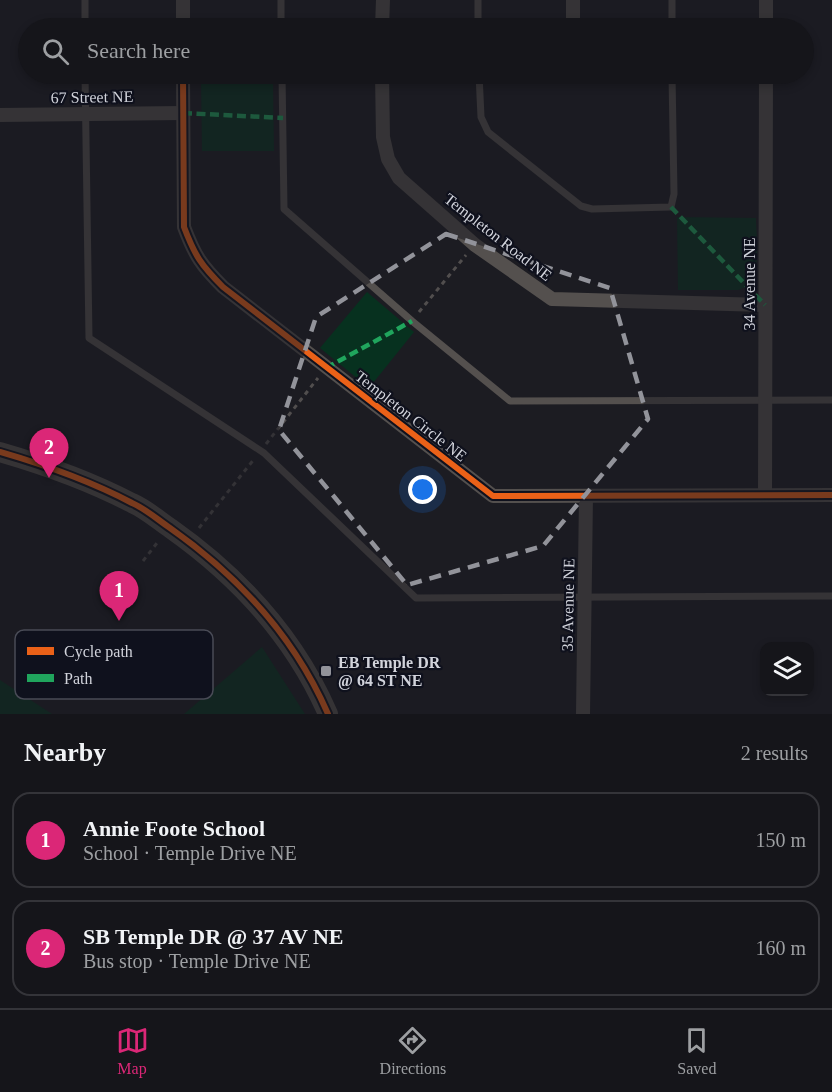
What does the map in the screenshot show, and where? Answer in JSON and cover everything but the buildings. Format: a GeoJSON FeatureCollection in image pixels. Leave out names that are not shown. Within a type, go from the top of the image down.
{"type":"FeatureCollection","features":[{"type":"Feature","properties":{"kind":"street"},"geometry":{"type":"LineString","coordinates":[[183,0],[183,18]]}},
{"type":"Feature","properties":{"kind":"street"},"geometry":{"type":"LineString","coordinates":[[382,18],[383,0]]}},
{"type":"Feature","properties":{"kind":"street"},"geometry":{"type":"LineString","coordinates":[[573,0],[573,18]]}},
{"type":"Feature","properties":{"kind":"street"},"geometry":{"type":"LineString","coordinates":[[766,0],[766,18]]}},
{"type":"Feature","properties":{"kind":"street","name":"Templeton Circle NE"},"geometry":{"type":"LineString","coordinates":[[183,84],[184,227],[203,267],[223,287],[493,496],[832,495]]}},
{"type":"Feature","properties":{"kind":"street","name":"Templeton Road NE"},"geometry":{"type":"LineString","coordinates":[[382,84],[383,137],[388,159],[399,178],[475,245],[552,299],[765,305]]}},
{"type":"Feature","properties":{"kind":"street","name":"34 Avenue NE"},"geometry":{"type":"LineString","coordinates":[[765,495],[766,84]]}},
{"type":"Feature","properties":{"kind":"street","name":"67 Street NE"},"geometry":{"type":"LineString","coordinates":[[0,115],[183,113]]}},
{"type":"Feature","properties":{"kind":"street"},"geometry":{"type":"LineString","coordinates":[[0,452],[40,464],[125,499],[189,541],[218,565],[276,625],[304,667],[328,714]]}},
{"type":"Feature","properties":{"kind":"street","name":"35 Avenue NE"},"geometry":{"type":"LineString","coordinates":[[583,714],[586,496]]}},
{"type":"Feature","properties":{"kind":"lane"},"geometry":{"type":"LineString","coordinates":[[85,0],[85,18]]}},
{"type":"Feature","properties":{"kind":"lane"},"geometry":{"type":"LineString","coordinates":[[280,0],[281,18]]}},
{"type":"Feature","properties":{"kind":"lane"},"geometry":{"type":"LineString","coordinates":[[478,0],[478,18]]}},
{"type":"Feature","properties":{"kind":"lane"},"geometry":{"type":"LineString","coordinates":[[672,0],[672,18]]}},
{"type":"Feature","properties":{"kind":"lane"},"geometry":{"type":"LineString","coordinates":[[85,84],[89,338],[264,453],[416,598],[832,596]]}},
{"type":"Feature","properties":{"kind":"lane"},"geometry":{"type":"LineString","coordinates":[[282,84],[284,210],[412,321],[510,401],[832,400]]}},
{"type":"Feature","properties":{"kind":"lane"},"geometry":{"type":"LineString","coordinates":[[480,84],[482,117],[488,132],[581,206],[592,210],[671,207],[674,194],[672,84]]}},
{"type":"Feature","properties":{"kind":"path"},"geometry":{"type":"LineString","coordinates":[[412,321],[475,245]]}},
{"type":"Feature","properties":{"kind":"path"},"geometry":{"type":"LineString","coordinates":[[143,561],[157,543]]}},
{"type":"Feature","properties":{"kind":"highlighted area"},"geometry":{"type":"Polygon","coordinates":[[[446,234],[610,288],[648,419],[543,546],[407,585],[279,430],[316,317],[446,234]]]}},
{"type":"Feature","properties":{"kind":"green space"},"geometry":{"type":"Polygon","coordinates":[[[201,84],[273,84],[274,151],[202,151],[201,84]]]}},
{"type":"Feature","properties":{"kind":"green space"},"geometry":{"type":"Polygon","coordinates":[[[677,217],[756,218],[757,260],[752,279],[746,286],[738,290],[678,290],[677,217]]]}},
{"type":"Feature","properties":{"kind":"green space"},"geometry":{"type":"Polygon","coordinates":[[[367,292],[414,332],[369,388],[320,348],[367,292]]]}},
{"type":"Feature","properties":{"kind":"green space"},"geometry":{"type":"Polygon","coordinates":[[[262,647],[305,714],[184,714],[201,699],[213,699],[213,689],[262,647]]]}},
{"type":"Feature","properties":{"kind":"green space"},"geometry":{"type":"Polygon","coordinates":[[[0,680],[15,690],[15,699],[29,699],[52,714],[0,714],[0,680]]]}},
{"type":"Feature","properties":{"kind":"marked path"},"geometry":{"type":"LineString","coordinates":[[183,113],[283,118]]}},
{"type":"Feature","properties":{"kind":"marked path"},"geometry":{"type":"LineString","coordinates":[[671,207],[765,305]]}},
{"type":"Feature","properties":{"kind":"marked path"},"geometry":{"type":"LineString","coordinates":[[326,368],[412,321]]}},
{"type":"Feature","properties":{"kind":"cycle path"},"geometry":{"type":"LineString","coordinates":[[183,84],[184,227],[195,253],[204,266],[223,287],[493,496],[832,495]]}},
{"type":"Feature","properties":{"kind":"cycle path"},"geometry":{"type":"LineString","coordinates":[[0,452],[67,474],[137,505],[195,547],[219,567],[262,610],[299,660],[328,714]]}},
{"type":"Feature","properties":{"kind":"place","name":"SB Temple DR @ 37 AV NE"},"geometry":{"type":"Point","coordinates":[49,478]}},
{"type":"Feature","properties":{"kind":"place","name":"Annie Foote School"},"geometry":{"type":"Point","coordinates":[119,621]}},
{"type":"Feature","properties":{"kind":"place","name":"EB Temple DR @ 64 ST NE"},"geometry":{"type":"Point","coordinates":[326,671]}}]}
